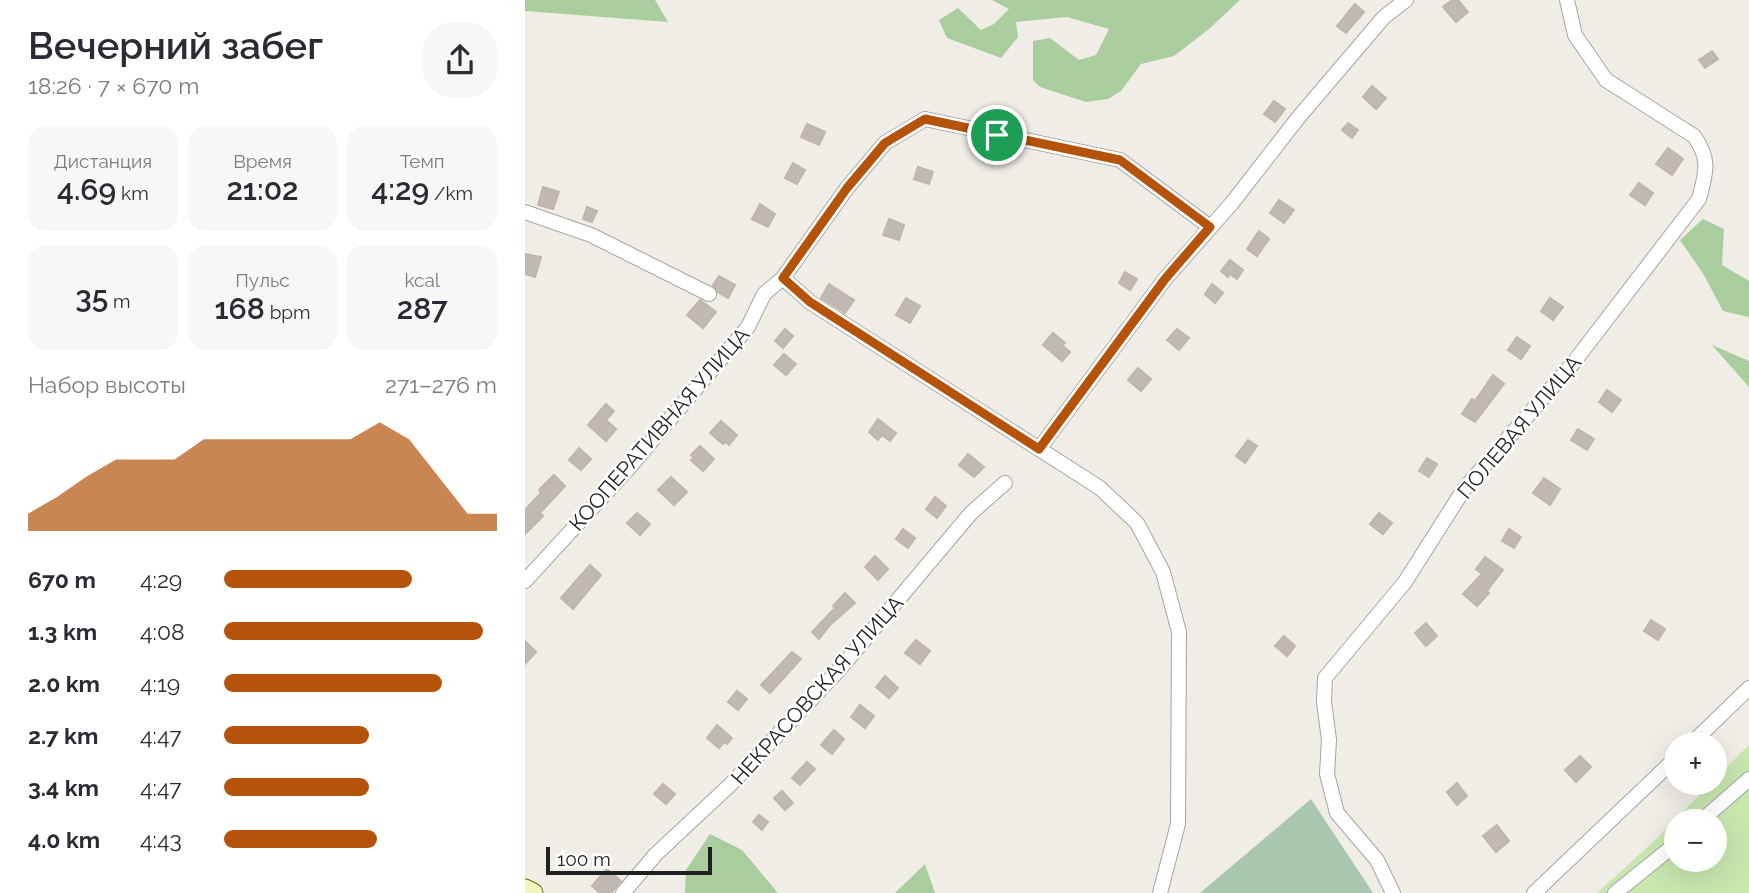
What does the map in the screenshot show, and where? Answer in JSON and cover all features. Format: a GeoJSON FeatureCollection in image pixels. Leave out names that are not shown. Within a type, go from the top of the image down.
{"type":"FeatureCollection","features":[{"type":"Feature","properties":{"kind":"street"},"geometry":{"type":"LineString","coordinates":[[1039,449],[1165,279],[1232,203],[1298,118],[1384,18],[1406,0]]}},
{"type":"Feature","properties":{"kind":"street","name":"ПОЛЕВАЯ УЛИЦА"},"geometry":{"type":"LineString","coordinates":[[1393,893],[1377,860],[1337,813],[1327,774],[1329,740],[1324,702],[1325,678],[1405,582],[1464,489],[1574,362],[1699,199],[1707,170],[1704,150],[1695,136],[1606,80],[1575,35],[1567,0]]}},
{"type":"Feature","properties":{"kind":"street","name":"КООПЕРАТИВНАЯ УЛИЦА"},"geometry":{"type":"LineString","coordinates":[[525,581],[627,470],[748,327],[764,293],[783,278],[847,188],[885,143],[925,119],[1120,160],[1210,227]]}},
{"type":"Feature","properties":{"kind":"street"},"geometry":{"type":"LineString","coordinates":[[525,212],[591,235],[709,294]]}},
{"type":"Feature","properties":{"kind":"street"},"geometry":{"type":"LineString","coordinates":[[783,278],[810,302],[1100,488],[1137,523],[1163,572],[1179,632],[1178,824],[1160,893]]}},
{"type":"Feature","properties":{"kind":"street","name":"НЕКРАСОВСКАЯ УЛИЦА"},"geometry":{"type":"LineString","coordinates":[[623,893],[656,854],[730,785],[838,671],[971,513],[1005,483]]}},
{"type":"Feature","properties":{"kind":"street"},"geometry":{"type":"LineString","coordinates":[[1703,732],[1749,688]]}},
{"type":"Feature","properties":{"kind":"street"},"geometry":{"type":"LineString","coordinates":[[1534,893],[1664,769]]}},
{"type":"Feature","properties":{"kind":"street"},"geometry":{"type":"LineString","coordinates":[[1715,809],[1749,779]]}},
{"type":"Feature","properties":{"kind":"street"},"geometry":{"type":"LineString","coordinates":[[1615,893],[1664,853]]}},
{"type":"Feature","properties":{"kind":"street"},"geometry":{"type":"LineString","coordinates":[[525,889],[533,893]]}},
{"type":"Feature","properties":{"kind":"green space"},"geometry":{"type":"Polygon","coordinates":[[[525,0],[655,0],[668,22],[525,11],[525,0]]]}},
{"type":"Feature","properties":{"kind":"green space"},"geometry":{"type":"Polygon","coordinates":[[[992,0],[1240,0],[1174,56],[1141,64],[1121,91],[1108,99],[1086,102],[1040,87],[1033,80],[1033,41],[1050,38],[1079,60],[1096,55],[1109,29],[1067,17],[1016,22],[1018,37],[1001,58],[947,38],[939,20],[958,8],[981,30],[994,24],[1009,9],[992,0]]]}},
{"type":"Feature","properties":{"kind":"green space"},"geometry":{"type":"Polygon","coordinates":[[[1703,219],[1724,229],[1722,265],[1749,281],[1749,317],[1723,311],[1704,275],[1680,240],[1703,219]]]}},
{"type":"Feature","properties":{"kind":"green space"},"geometry":{"type":"Polygon","coordinates":[[[1712,345],[1749,361],[1749,387],[1712,345]]]}},
{"type":"Feature","properties":{"kind":"green space"},"geometry":{"type":"Polygon","coordinates":[[[1749,745],[1749,893],[1597,893],[1664,831],[1664,872],[1727,872],[1727,809],[1685,809],[1699,795],[1727,795],[1727,767],[1749,745]]]}},
{"type":"Feature","properties":{"kind":"green space"},"geometry":{"type":"Polygon","coordinates":[[[1311,799],[1373,893],[1200,893],[1311,799]]]}},
{"type":"Feature","properties":{"kind":"green space"},"geometry":{"type":"Polygon","coordinates":[[[710,834],[742,850],[778,893],[685,893],[686,870],[710,834]]]}},
{"type":"Feature","properties":{"kind":"green space"},"geometry":{"type":"Polygon","coordinates":[[[925,864],[935,893],[895,893],[925,864]]]}},
{"type":"Feature","properties":{"kind":"building"},"geometry":{"type":"Polygon","coordinates":[[[1452,0],[1458,0],[1468,12],[1456,22],[1443,7],[1452,0]]]}},
{"type":"Feature","properties":{"kind":"building"},"geometry":{"type":"Polygon","coordinates":[[[1355,4],[1364,12],[1346,33],[1337,26],[1355,4]]]}},
{"type":"Feature","properties":{"kind":"building"},"geometry":{"type":"Polygon","coordinates":[[[1712,51],[1718,59],[1705,68],[1699,60],[1712,51]]]}},
{"type":"Feature","properties":{"kind":"building"},"geometry":{"type":"Polygon","coordinates":[[[1372,86],[1386,98],[1376,109],[1363,97],[1372,86]]]}},
{"type":"Feature","properties":{"kind":"building"},"geometry":{"type":"Polygon","coordinates":[[[1274,101],[1285,109],[1275,122],[1264,114],[1274,101]]]}},
{"type":"Feature","properties":{"kind":"building"},"geometry":{"type":"Polygon","coordinates":[[[1348,123],[1358,130],[1352,138],[1342,130],[1348,123]]]}},
{"type":"Feature","properties":{"kind":"building"},"geometry":{"type":"Polygon","coordinates":[[[807,124],[825,132],[819,145],[801,137],[807,124]]]}},
{"type":"Feature","properties":{"kind":"building"},"geometry":{"type":"Polygon","coordinates":[[[1668,148],[1683,159],[1672,175],[1656,164],[1668,148]]]}},
{"type":"Feature","properties":{"kind":"building"},"geometry":{"type":"Polygon","coordinates":[[[793,163],[805,170],[797,184],[785,178],[793,163]]]}},
{"type":"Feature","properties":{"kind":"building"},"geometry":{"type":"Polygon","coordinates":[[[918,167],[933,172],[929,184],[914,179],[918,167]]]}},
{"type":"Feature","properties":{"kind":"building"},"geometry":{"type":"Polygon","coordinates":[[[1639,183],[1653,193],[1645,205],[1630,195],[1639,183]]]}},
{"type":"Feature","properties":{"kind":"building"},"geometry":{"type":"Polygon","coordinates":[[[543,187],[559,192],[553,209],[538,205],[543,187]]]}},
{"type":"Feature","properties":{"kind":"building"},"geometry":{"type":"Polygon","coordinates":[[[1279,200],[1294,210],[1284,223],[1270,213],[1279,200]]]}},
{"type":"Feature","properties":{"kind":"building"},"geometry":{"type":"Polygon","coordinates":[[[760,204],[775,214],[768,227],[752,219],[760,204]]]}},
{"type":"Feature","properties":{"kind":"building"},"geometry":{"type":"Polygon","coordinates":[[[587,207],[597,211],[592,222],[583,219],[587,207]]]}},
{"type":"Feature","properties":{"kind":"building"},"geometry":{"type":"Polygon","coordinates":[[[889,219],[904,225],[899,240],[883,235],[889,219]]]}},
{"type":"Feature","properties":{"kind":"building"},"geometry":{"type":"Polygon","coordinates":[[[1259,231],[1269,239],[1257,256],[1247,249],[1259,231]]]}},
{"type":"Feature","properties":{"kind":"building"},"geometry":{"type":"Polygon","coordinates":[[[525,254],[541,257],[535,277],[525,274],[525,254]]]}},
{"type":"Feature","properties":{"kind":"building"},"geometry":{"type":"Polygon","coordinates":[[[1230,260],[1243,270],[1237,279],[1230,274],[1228,277],[1221,271],[1230,260]]]}},
{"type":"Feature","properties":{"kind":"building"},"geometry":{"type":"Polygon","coordinates":[[[1125,272],[1137,279],[1130,290],[1119,283],[1125,272]]]}},
{"type":"Feature","properties":{"kind":"building"},"geometry":{"type":"Polygon","coordinates":[[[719,276],[735,285],[728,298],[713,285],[719,276]]]}},
{"type":"Feature","properties":{"kind":"building"},"geometry":{"type":"Polygon","coordinates":[[[829,284],[854,300],[845,313],[821,298],[829,284]]]}},
{"type":"Feature","properties":{"kind":"building"},"geometry":{"type":"Polygon","coordinates":[[[1212,284],[1223,293],[1215,303],[1205,294],[1212,284]]]}},
{"type":"Feature","properties":{"kind":"building"},"geometry":{"type":"Polygon","coordinates":[[[906,298],[920,306],[910,323],[896,315],[906,298]]]}},
{"type":"Feature","properties":{"kind":"building"},"geometry":{"type":"Polygon","coordinates":[[[1550,298],[1563,307],[1553,320],[1541,311],[1550,298]]]}},
{"type":"Feature","properties":{"kind":"building"},"geometry":{"type":"Polygon","coordinates":[[[700,300],[716,312],[703,328],[687,315],[700,300]]]}},
{"type":"Feature","properties":{"kind":"building"},"geometry":{"type":"Polygon","coordinates":[[[785,329],[793,336],[783,348],[775,341],[785,329]]]}},
{"type":"Feature","properties":{"kind":"building"},"geometry":{"type":"Polygon","coordinates":[[[1177,329],[1189,338],[1179,350],[1167,340],[1177,329]]]}},
{"type":"Feature","properties":{"kind":"building"},"geometry":{"type":"Polygon","coordinates":[[[1053,333],[1065,343],[1062,345],[1070,352],[1062,361],[1043,345],[1053,333]]]}},
{"type":"Feature","properties":{"kind":"building"},"geometry":{"type":"Polygon","coordinates":[[[1517,337],[1530,346],[1521,359],[1508,350],[1517,337]]]}},
{"type":"Feature","properties":{"kind":"building"},"geometry":{"type":"Polygon","coordinates":[[[784,354],[796,364],[786,375],[774,365],[784,354]]]}},
{"type":"Feature","properties":{"kind":"building"},"geometry":{"type":"Polygon","coordinates":[[[1138,368],[1151,379],[1141,391],[1128,380],[1138,368]]]}},
{"type":"Feature","properties":{"kind":"building"},"geometry":{"type":"Polygon","coordinates":[[[1493,375],[1504,384],[1475,422],[1462,414],[1493,375]]]}},
{"type":"Feature","properties":{"kind":"building"},"geometry":{"type":"Polygon","coordinates":[[[1607,390],[1621,400],[1612,412],[1599,402],[1607,390]]]}},
{"type":"Feature","properties":{"kind":"building"},"geometry":{"type":"Polygon","coordinates":[[[606,404],[614,411],[606,420],[616,429],[606,441],[588,425],[606,404]]]}},
{"type":"Feature","properties":{"kind":"building"},"geometry":{"type":"Polygon","coordinates":[[[878,419],[896,433],[890,441],[882,435],[878,440],[869,432],[878,419]]]}},
{"type":"Feature","properties":{"kind":"building"},"geometry":{"type":"Polygon","coordinates":[[[721,421],[737,435],[729,445],[726,442],[723,444],[710,433],[721,421]]]}},
{"type":"Feature","properties":{"kind":"building"},"geometry":{"type":"Polygon","coordinates":[[[1578,429],[1594,439],[1587,450],[1571,440],[1578,429]]]}},
{"type":"Feature","properties":{"kind":"building"},"geometry":{"type":"Polygon","coordinates":[[[1248,440],[1257,446],[1245,463],[1236,456],[1248,440]]]}},
{"type":"Feature","properties":{"kind":"building"},"geometry":{"type":"Polygon","coordinates":[[[700,446],[714,459],[703,471],[691,460],[694,458],[691,455],[700,446]]]}},
{"type":"Feature","properties":{"kind":"building"},"geometry":{"type":"Polygon","coordinates":[[[579,448],[591,459],[581,470],[569,460],[579,448]]]}},
{"type":"Feature","properties":{"kind":"building"},"geometry":{"type":"Polygon","coordinates":[[[968,454],[984,467],[974,477],[959,465],[968,454]]]}},
{"type":"Feature","properties":{"kind":"building"},"geometry":{"type":"Polygon","coordinates":[[[1427,458],[1437,464],[1429,477],[1419,471],[1427,458]]]}},
{"type":"Feature","properties":{"kind":"building"},"geometry":{"type":"Polygon","coordinates":[[[554,475],[565,486],[540,513],[543,516],[525,534],[525,510],[554,475]]]}},
{"type":"Feature","properties":{"kind":"building"},"geometry":{"type":"Polygon","coordinates":[[[671,477],[687,492],[674,505],[658,490],[671,477]]]}},
{"type":"Feature","properties":{"kind":"building"},"geometry":{"type":"Polygon","coordinates":[[[1544,478],[1560,489],[1550,505],[1533,493],[1544,478]]]}},
{"type":"Feature","properties":{"kind":"building"},"geometry":{"type":"Polygon","coordinates":[[[935,497],[946,506],[937,518],[926,509],[935,497]]]}},
{"type":"Feature","properties":{"kind":"building"},"geometry":{"type":"Polygon","coordinates":[[[637,513],[650,524],[640,535],[627,523],[637,513]]]}},
{"type":"Feature","properties":{"kind":"building"},"geometry":{"type":"Polygon","coordinates":[[[1379,513],[1392,523],[1383,534],[1370,524],[1379,513]]]}},
{"type":"Feature","properties":{"kind":"building"},"geometry":{"type":"Polygon","coordinates":[[[903,529],[915,538],[908,548],[896,539],[903,529]]]}},
{"type":"Feature","properties":{"kind":"building"},"geometry":{"type":"Polygon","coordinates":[[[1509,529],[1521,537],[1514,548],[1502,541],[1509,529]]]}},
{"type":"Feature","properties":{"kind":"building"},"geometry":{"type":"Polygon","coordinates":[[[875,556],[888,569],[878,580],[865,567],[875,556]]]}},
{"type":"Feature","properties":{"kind":"building"},"geometry":{"type":"Polygon","coordinates":[[[1485,557],[1503,570],[1487,591],[1489,593],[1477,606],[1463,594],[1482,574],[1476,569],[1485,557]]]}},
{"type":"Feature","properties":{"kind":"building"},"geometry":{"type":"Polygon","coordinates":[[[590,565],[601,575],[573,609],[561,598],[590,565]]]}},
{"type":"Feature","properties":{"kind":"building"},"geometry":{"type":"Polygon","coordinates":[[[845,593],[855,603],[830,625],[819,639],[812,632],[845,593]]]}},
{"type":"Feature","properties":{"kind":"building"},"geometry":{"type":"Polygon","coordinates":[[[1651,620],[1665,629],[1658,640],[1644,631],[1651,620]]]}},
{"type":"Feature","properties":{"kind":"building"},"geometry":{"type":"Polygon","coordinates":[[[1426,623],[1437,636],[1426,646],[1415,633],[1426,623]]]}},
{"type":"Feature","properties":{"kind":"building"},"geometry":{"type":"Polygon","coordinates":[[[1284,636],[1295,646],[1287,656],[1275,646],[1284,636]]]}},
{"type":"Feature","properties":{"kind":"building"},"geometry":{"type":"Polygon","coordinates":[[[916,640],[930,651],[920,664],[905,653],[916,640]]]}},
{"type":"Feature","properties":{"kind":"building"},"geometry":{"type":"Polygon","coordinates":[[[525,641],[536,652],[525,664],[525,641]]]}},
{"type":"Feature","properties":{"kind":"building"},"geometry":{"type":"Polygon","coordinates":[[[792,652],[801,659],[770,693],[761,685],[792,652]]]}},
{"type":"Feature","properties":{"kind":"building"},"geometry":{"type":"Polygon","coordinates":[[[885,676],[898,688],[889,698],[876,687],[885,676]]]}},
{"type":"Feature","properties":{"kind":"building"},"geometry":{"type":"Polygon","coordinates":[[[737,691],[747,699],[738,710],[728,702],[737,691]]]}},
{"type":"Feature","properties":{"kind":"building"},"geometry":{"type":"Polygon","coordinates":[[[860,705],[874,716],[865,728],[851,717],[860,705]]]}},
{"type":"Feature","properties":{"kind":"building"},"geometry":{"type":"Polygon","coordinates":[[[717,725],[732,738],[719,748],[707,738],[717,725]]]}},
{"type":"Feature","properties":{"kind":"building"},"geometry":{"type":"Polygon","coordinates":[[[834,730],[844,739],[832,754],[821,745],[834,730]]]}},
{"type":"Feature","properties":{"kind":"building"},"geometry":{"type":"Polygon","coordinates":[[[1580,756],[1591,767],[1576,782],[1565,770],[1580,756]]]}},
{"type":"Feature","properties":{"kind":"building"},"geometry":{"type":"Polygon","coordinates":[[[807,762],[815,769],[800,785],[792,778],[807,762]]]}},
{"type":"Feature","properties":{"kind":"building"},"geometry":{"type":"Polygon","coordinates":[[[1457,783],[1467,796],[1457,805],[1447,792],[1457,783]]]}},
{"type":"Feature","properties":{"kind":"building"},"geometry":{"type":"Polygon","coordinates":[[[663,784],[675,794],[666,804],[654,794],[663,784]]]}},
{"type":"Feature","properties":{"kind":"building"},"geometry":{"type":"Polygon","coordinates":[[[782,791],[793,803],[785,810],[774,798],[782,791]]]}},
{"type":"Feature","properties":{"kind":"building"},"geometry":{"type":"Polygon","coordinates":[[[759,815],[768,822],[762,830],[753,822],[759,815]]]}},
{"type":"Feature","properties":{"kind":"building"},"geometry":{"type":"Polygon","coordinates":[[[1497,825],[1509,841],[1496,852],[1483,836],[1497,825]]]}},
{"type":"Feature","properties":{"kind":"building"},"geometry":{"type":"Polygon","coordinates":[[[607,869],[621,881],[611,893],[600,893],[592,886],[607,869]]]}},
{"type":"Feature","properties":{"kind":"route"},"geometry":{"type":"LineString","coordinates":[[925,119],[997,135],[1120,160],[1210,227],[1165,279],[1039,449],[810,302],[783,278],[847,188],[885,143],[925,119]]}}]}
